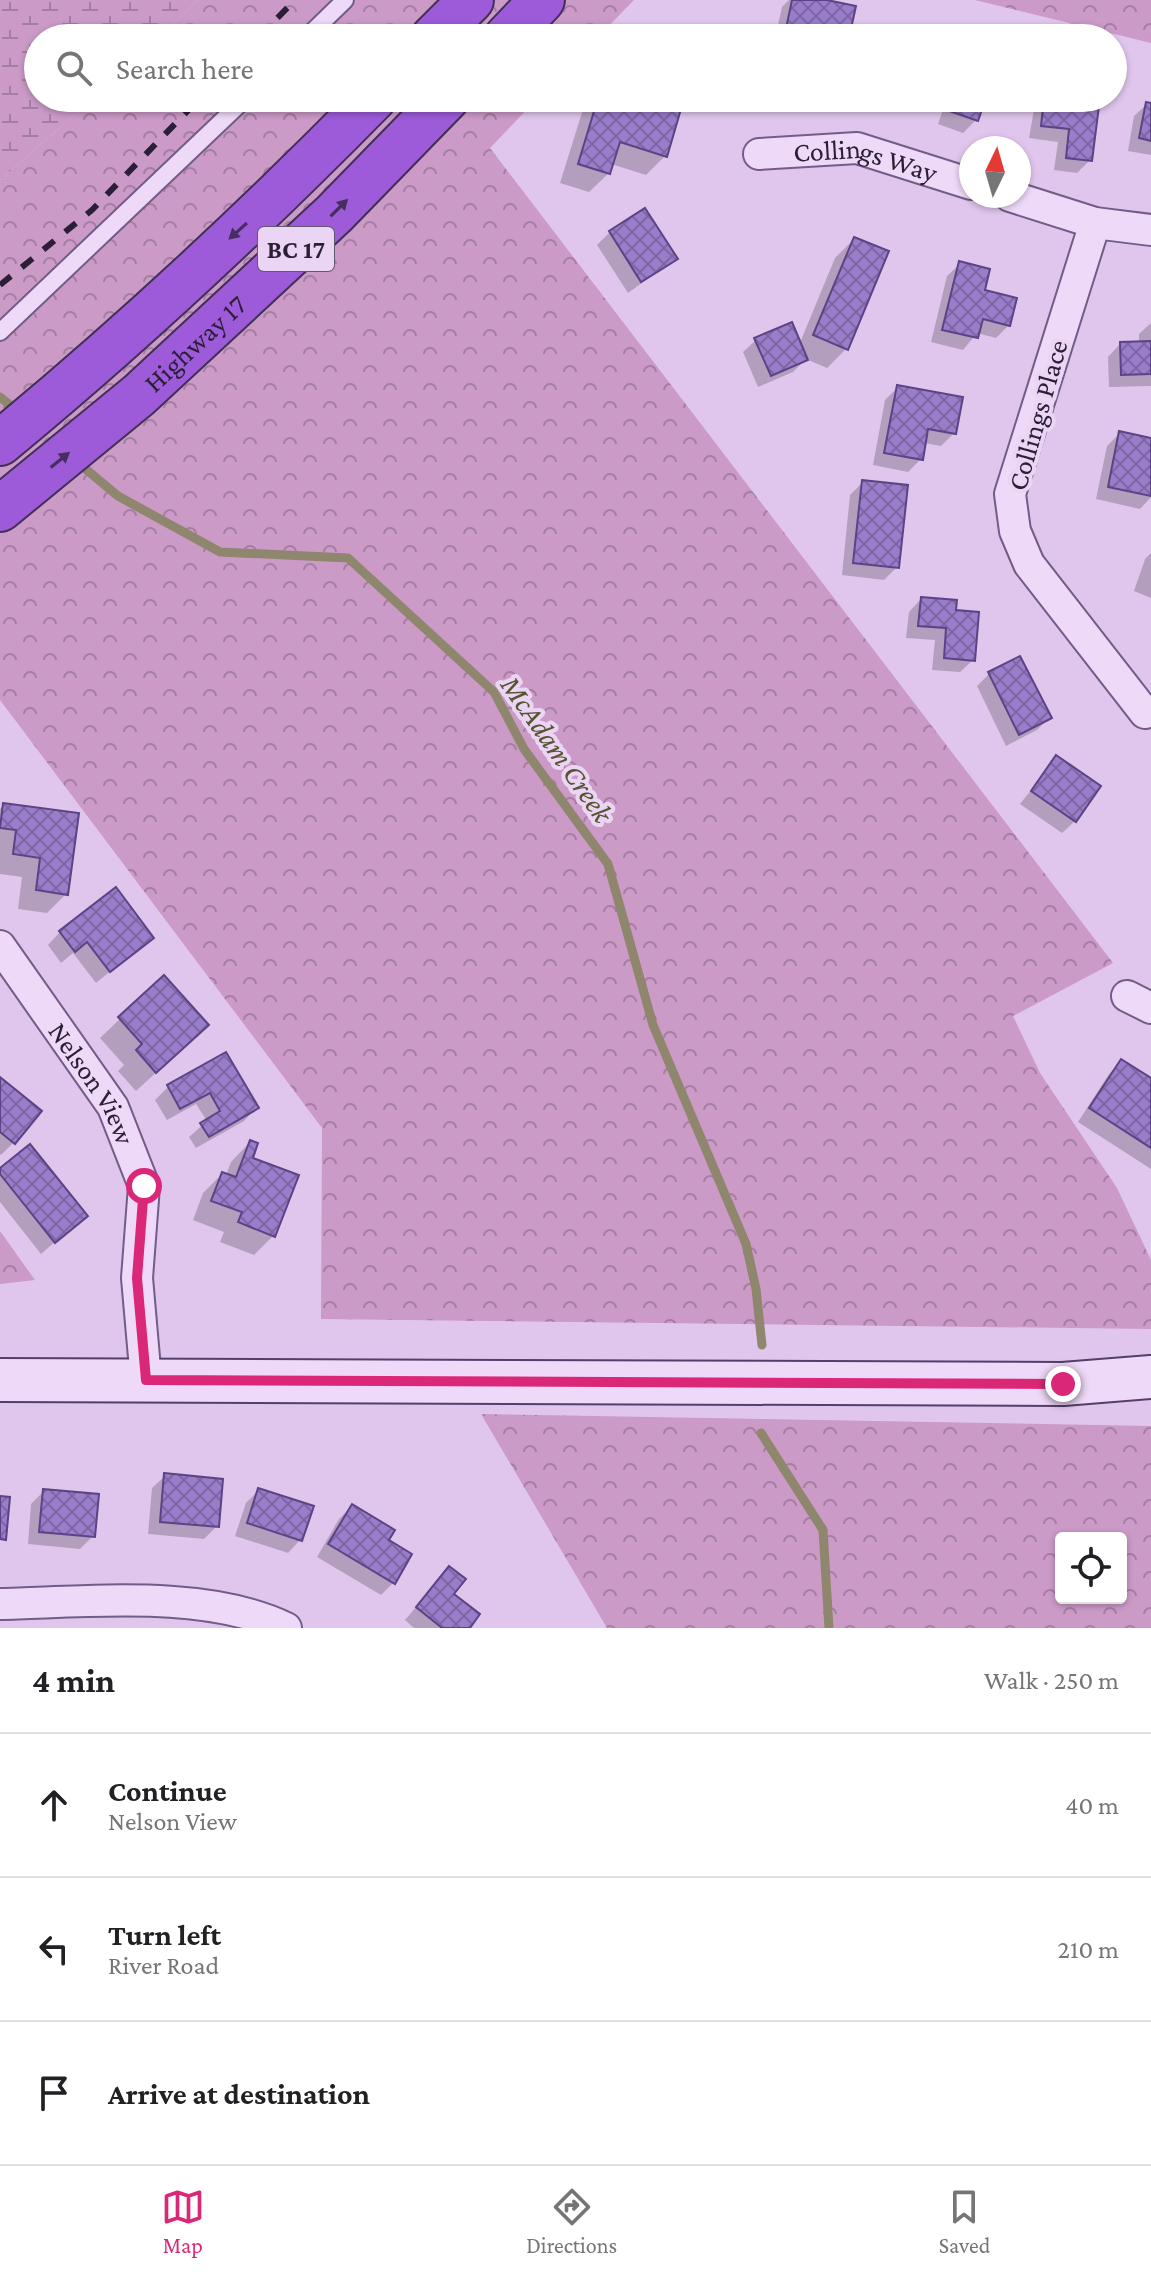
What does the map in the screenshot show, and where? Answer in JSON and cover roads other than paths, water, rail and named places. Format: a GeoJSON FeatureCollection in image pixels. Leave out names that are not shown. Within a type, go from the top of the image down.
{"type":"FeatureCollection","features":[{"type":"Feature","properties":{"kind":"highway"},"geometry":{"type":"LineString","coordinates":[[447,24],[471,0]]}},
{"type":"Feature","properties":{"kind":"highway"},"geometry":{"type":"LineString","coordinates":[[519,24],[542,0]]}},
{"type":"Feature","properties":{"kind":"highway","name":"Highway 17"},"geometry":{"type":"LineString","coordinates":[[0,443],[105,353],[291,183],[360,112]]}},
{"type":"Feature","properties":{"kind":"highway","name":"Highway 17"},"geometry":{"type":"LineString","coordinates":[[0,509],[139,395],[334,214],[433,112]]}},
{"type":"Feature","properties":{"kind":"street","name":"Collings Way"},"geometry":{"type":"LineString","coordinates":[[759,154],[857,148],[959,180]]}},
{"type":"Feature","properties":{"kind":"street"},"geometry":{"type":"LineString","coordinates":[[1031,203],[1095,223],[1151,230]]}},
{"type":"Feature","properties":{"kind":"street","name":"Collings Place"},"geometry":{"type":"LineString","coordinates":[[1095,223],[1010,494],[1015,531],[1029,564],[1145,713]]}},
{"type":"Feature","properties":{"kind":"street","name":"Nelson View"},"geometry":{"type":"LineString","coordinates":[[0,946],[113,1107],[144,1186],[137,1278],[146,1380]]}},
{"type":"Feature","properties":{"kind":"street"},"geometry":{"type":"LineString","coordinates":[[0,1380],[1063,1384],[1151,1377]]}},
{"type":"Feature","properties":{"kind":"street"},"geometry":{"type":"LineString","coordinates":[[0,1604],[183,1603],[231,1611],[286,1628]]}},
{"type":"Feature","properties":{"kind":"lane"},"geometry":{"type":"LineString","coordinates":[[320,24],[345,0]]}},
{"type":"Feature","properties":{"kind":"lane"},"geometry":{"type":"LineString","coordinates":[[0,332],[231,112]]}},
{"type":"Feature","properties":{"kind":"waterway","name":"McAdam Creek"},"geometry":{"type":"LineString","coordinates":[[0,397],[19,412]]}},
{"type":"Feature","properties":{"kind":"waterway","name":"McAdam Creek"},"geometry":{"type":"LineString","coordinates":[[76,461],[118,496],[220,552],[348,558],[494,692],[524,749],[608,864],[653,1025],[746,1244],[756,1289],[762,1345]]}},
{"type":"Feature","properties":{"kind":"waterway","name":"McAdam Creek"},"geometry":{"type":"LineString","coordinates":[[761,1433],[823,1530],[829,1628]]}},
{"type":"Feature","properties":{"kind":"railway"},"geometry":{"type":"LineString","coordinates":[[272,24],[295,0]]}},
{"type":"Feature","properties":{"kind":"railway"},"geometry":{"type":"LineString","coordinates":[[0,285],[92,210],[186,112]]}}]}
